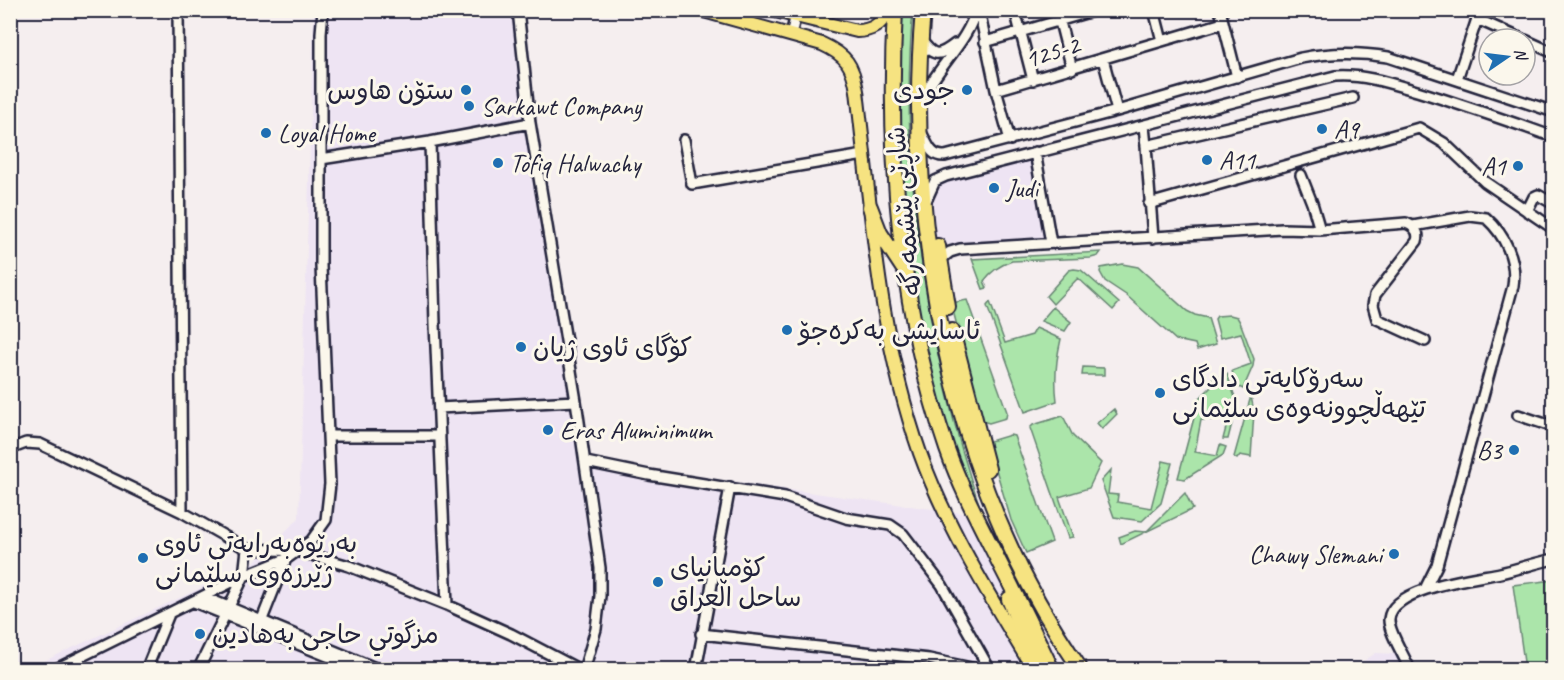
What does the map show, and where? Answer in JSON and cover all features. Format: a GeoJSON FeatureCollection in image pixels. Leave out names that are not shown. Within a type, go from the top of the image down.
{"type":"FeatureCollection","features":[{"type":"Feature","properties":{"kind":"highway","name":"شاڕێی پێشمەرگە"},"geometry":{"type":"LineString","coordinates":[[895,10],[892,120],[896,181],[908,279],[918,338],[931,393],[948,449],[973,511],[1052,669]]}},
{"type":"Feature","properties":{"kind":"highway","name":"شاڕێی پێشمەرگە"},"geometry":{"type":"LineString","coordinates":[[923,10],[918,111],[920,154],[932,273],[950,363],[962,412],[993,507],[1006,538],[1058,636],[1081,669]]}},
{"type":"Feature","properties":{"kind":"highway"},"geometry":{"type":"LineString","coordinates":[[920,154],[929,190],[958,359],[988,466],[993,507]]}},
{"type":"Feature","properties":{"kind":"highway"},"geometry":{"type":"LineString","coordinates":[[870,207],[880,233],[900,262],[908,279]]}},
{"type":"Feature","properties":{"kind":"highway"},"geometry":{"type":"LineString","coordinates":[[973,511],[1036,669]]}},
{"type":"Feature","properties":{"kind":"main road"},"geometry":{"type":"LineString","coordinates":[[700,10],[822,44],[843,56],[851,69],[857,91],[881,299],[899,384],[921,456],[948,516],[1036,669]]}},
{"type":"Feature","properties":{"kind":"main road"},"geometry":{"type":"LineString","coordinates":[[771,10],[796,13],[846,29],[862,31],[877,26],[889,10]]}},
{"type":"Feature","properties":{"kind":"main road"},"geometry":{"type":"LineString","coordinates":[[1023,609],[1058,669]]}},
{"type":"Feature","properties":{"kind":"main road"},"geometry":{"type":"LineString","coordinates":[[1058,636],[1075,669]]}},
{"type":"Feature","properties":{"kind":"street"},"geometry":{"type":"LineString","coordinates":[[178,10],[182,512]]}},
{"type":"Feature","properties":{"kind":"street"},"geometry":{"type":"LineString","coordinates":[[54,669],[244,576],[286,559],[311,541],[326,520],[330,484],[321,267],[321,33],[323,10]]}},
{"type":"Feature","properties":{"kind":"street"},"geometry":{"type":"LineString","coordinates":[[10,449],[26,443],[40,444],[182,512],[247,549],[297,550],[349,566],[447,605],[582,669],[596,629],[600,580],[586,462],[530,123],[518,10]]}},
{"type":"Feature","properties":{"kind":"street"},"geometry":{"type":"LineString","coordinates":[[918,111],[935,75],[968,30],[977,10]]}},
{"type":"Feature","properties":{"kind":"street"},"geometry":{"type":"LineString","coordinates":[[977,10],[1010,140]]}},
{"type":"Feature","properties":{"kind":"street"},"geometry":{"type":"LineString","coordinates":[[1015,10],[1033,80]]}},
{"type":"Feature","properties":{"kind":"street"},"geometry":{"type":"LineString","coordinates":[[1058,10],[1072,69]]}},
{"type":"Feature","properties":{"kind":"street"},"geometry":{"type":"LineString","coordinates":[[985,42],[1096,10]]}},
{"type":"Feature","properties":{"kind":"street"},"geometry":{"type":"LineString","coordinates":[[1154,10],[1162,40]]}},
{"type":"Feature","properties":{"kind":"street"},"geometry":{"type":"LineString","coordinates":[[1220,10],[1237,76]]}},
{"type":"Feature","properties":{"kind":"street"},"geometry":{"type":"LineString","coordinates":[[791,35],[796,13]]}},
{"type":"Feature","properties":{"kind":"street"},"geometry":{"type":"LineString","coordinates":[[1457,79],[1478,15],[1500,27]]}},
{"type":"Feature","properties":{"kind":"street","name":"125-2"},"geometry":{"type":"LineString","coordinates":[[996,90],[1223,23]]}},
{"type":"Feature","properties":{"kind":"street"},"geometry":{"type":"LineString","coordinates":[[968,30],[982,32]]}},
{"type":"Feature","properties":{"kind":"street"},"geometry":{"type":"LineString","coordinates":[[920,39],[929,50],[939,54],[962,39]]}},
{"type":"Feature","properties":{"kind":"street"},"geometry":{"type":"LineString","coordinates":[[1537,45],[1554,52]]}},
{"type":"Feature","properties":{"kind":"street"},"geometry":{"type":"LineString","coordinates":[[919,129],[932,152],[939,156],[992,145],[1301,58],[1347,53],[1388,57],[1554,112]]}},
{"type":"Feature","properties":{"kind":"street"},"geometry":{"type":"LineString","coordinates":[[1103,59],[1114,111]]}},
{"type":"Feature","properties":{"kind":"street"},"geometry":{"type":"LineString","coordinates":[[924,206],[929,190],[940,178],[1317,79],[1343,76],[1386,82],[1455,102],[1554,137]]}},
{"type":"Feature","properties":{"kind":"street"},"geometry":{"type":"LineString","coordinates":[[1146,146],[1353,98]]}},
{"type":"Feature","properties":{"kind":"street"},"geometry":{"type":"LineString","coordinates":[[321,159],[530,123]]}},
{"type":"Feature","properties":{"kind":"street"},"geometry":{"type":"LineString","coordinates":[[1144,126],[1153,238]]}},
{"type":"Feature","properties":{"kind":"street"},"geometry":{"type":"LineString","coordinates":[[1149,204],[1419,128],[1444,143],[1485,182],[1554,229]]}},
{"type":"Feature","properties":{"kind":"street"},"geometry":{"type":"LineString","coordinates":[[684,140],[692,184],[864,155]]}},
{"type":"Feature","properties":{"kind":"street"},"geometry":{"type":"LineString","coordinates":[[430,142],[447,605]]}},
{"type":"Feature","properties":{"kind":"street"},"geometry":{"type":"LineString","coordinates":[[992,145],[995,163]]}},
{"type":"Feature","properties":{"kind":"street"},"geometry":{"type":"LineString","coordinates":[[1035,153],[1051,243]]}},
{"type":"Feature","properties":{"kind":"street"},"geometry":{"type":"LineString","coordinates":[[1301,175],[1320,230]]}},
{"type":"Feature","properties":{"kind":"street"},"geometry":{"type":"LineString","coordinates":[[1527,211],[1534,197],[1538,195],[1554,204]]}},
{"type":"Feature","properties":{"kind":"street"},"geometry":{"type":"LineString","coordinates":[[1413,226],[1470,216],[1486,218],[1502,237],[1511,257],[1514,271],[1513,286],[1437,565],[1425,589]]}},
{"type":"Feature","properties":{"kind":"street"},"geometry":{"type":"LineString","coordinates":[[940,260],[950,252],[960,249],[1282,229],[1320,230],[1406,223],[1413,226],[1417,232],[1417,241],[1375,295],[1373,305],[1377,319],[1425,341]]}},
{"type":"Feature","properties":{"kind":"street"},"geometry":{"type":"LineString","coordinates":[[439,408],[576,401]]}},
{"type":"Feature","properties":{"kind":"street"},"geometry":{"type":"LineString","coordinates":[[1518,415],[1553,426]]}},
{"type":"Feature","properties":{"kind":"street"},"geometry":{"type":"LineString","coordinates":[[328,436],[440,436]]}},
{"type":"Feature","properties":{"kind":"street"},"geometry":{"type":"LineString","coordinates":[[586,462],[649,475],[785,497],[846,518],[890,525],[903,534],[942,585],[990,669]]}},
{"type":"Feature","properties":{"kind":"street"},"geometry":{"type":"LineString","coordinates":[[696,669],[730,487]]}},
{"type":"Feature","properties":{"kind":"street"},"geometry":{"type":"LineString","coordinates":[[198,669],[244,576],[247,549]]}},
{"type":"Feature","properties":{"kind":"street"},"geometry":{"type":"LineString","coordinates":[[261,622],[286,559]]}},
{"type":"Feature","properties":{"kind":"street"},"geometry":{"type":"LineString","coordinates":[[1410,669],[1390,625],[1390,616],[1397,605],[1425,589],[1450,581],[1499,573],[1554,559]]}},
{"type":"Feature","properties":{"kind":"street"},"geometry":{"type":"LineString","coordinates":[[1437,565],[1450,581]]}},
{"type":"Feature","properties":{"kind":"street"},"geometry":{"type":"LineString","coordinates":[[199,600],[362,669]]}},
{"type":"Feature","properties":{"kind":"street"},"geometry":{"type":"LineString","coordinates":[[226,611],[261,622],[349,664],[380,669]]}},
{"type":"Feature","properties":{"kind":"street"},"geometry":{"type":"LineString","coordinates":[[146,669],[170,614]]}},
{"type":"Feature","properties":{"kind":"street"},"geometry":{"type":"LineString","coordinates":[[701,634],[929,659],[981,669]]}},
{"type":"Feature","properties":{"kind":"shaded area"},"geometry":{"type":"Polygon","coordinates":[[[314,10],[518,11],[527,96],[586,462],[984,516],[1030,607],[1065,669],[25,670],[252,564],[299,518],[314,10]]]}},
{"type":"Feature","properties":{"kind":"shaded area"},"geometry":{"type":"Polygon","coordinates":[[[1035,152],[1051,243],[960,249],[939,258],[929,190],[933,184],[1035,152]]]}},
{"type":"Feature","properties":{"kind":"shaded area"},"geometry":{"type":"Polygon","coordinates":[[[1376,653],[1397,654],[1405,669],[1350,670],[1376,653]]]}},
{"type":"Feature","properties":{"kind":"green space"},"geometry":{"type":"Polygon","coordinates":[[[902,11],[913,11],[909,72],[910,135],[914,199],[922,264],[946,391],[981,510],[979,511],[954,453],[939,404],[914,279],[900,145],[899,78],[902,11]]]}},
{"type":"Feature","properties":{"kind":"green space"},"geometry":{"type":"Polygon","coordinates":[[[1101,252],[1098,256],[1091,258],[1012,261],[1000,266],[990,274],[984,281],[987,288],[983,289],[972,259],[1101,252]]]}},
{"type":"Feature","properties":{"kind":"green space"},"geometry":{"type":"Polygon","coordinates":[[[1122,264],[1138,267],[1187,311],[1208,318],[1216,344],[1197,350],[1195,344],[1176,340],[1126,295],[1105,281],[1100,272],[1101,268],[1122,264]]]}},
{"type":"Feature","properties":{"kind":"green space"},"geometry":{"type":"Polygon","coordinates":[[[1069,270],[1081,270],[1119,303],[1113,310],[1078,278],[1053,304],[1046,296],[1069,270]]]}},
{"type":"Feature","properties":{"kind":"green space"},"geometry":{"type":"Polygon","coordinates":[[[967,300],[1007,412],[1006,418],[989,423],[982,421],[951,303],[967,300]]]}},
{"type":"Feature","properties":{"kind":"green space"},"geometry":{"type":"Polygon","coordinates":[[[990,302],[1005,343],[1032,335],[1036,328],[1061,339],[1056,370],[1057,401],[1025,412],[987,306],[990,302]]]}},
{"type":"Feature","properties":{"kind":"green space"},"geometry":{"type":"Polygon","coordinates":[[[1053,307],[1071,322],[1065,331],[1041,321],[1053,307]]]}},
{"type":"Feature","properties":{"kind":"green space"},"geometry":{"type":"Polygon","coordinates":[[[1217,316],[1237,317],[1240,322],[1254,359],[1243,389],[1237,386],[1232,371],[1251,364],[1241,333],[1220,338],[1215,319],[1217,316]]]}},
{"type":"Feature","properties":{"kind":"green space"},"geometry":{"type":"Polygon","coordinates":[[[1083,367],[1104,368],[1104,375],[1082,375],[1083,367]]]}},
{"type":"Feature","properties":{"kind":"green space"},"geometry":{"type":"Polygon","coordinates":[[[1227,374],[1237,403],[1228,439],[1223,439],[1228,420],[1223,419],[1224,413],[1213,411],[1212,420],[1201,420],[1195,452],[1217,456],[1220,445],[1226,447],[1223,455],[1185,479],[1178,478],[1199,399],[1212,386],[1210,380],[1227,374]]]}},
{"type":"Feature","properties":{"kind":"green space"},"geometry":{"type":"Polygon","coordinates":[[[1251,396],[1254,412],[1251,457],[1240,455],[1237,459],[1234,457],[1251,396]]]}},
{"type":"Feature","properties":{"kind":"green space"},"geometry":{"type":"Polygon","coordinates":[[[1114,409],[1117,414],[1102,429],[1097,423],[1114,409]]]}},
{"type":"Feature","properties":{"kind":"green space"},"geometry":{"type":"Polygon","coordinates":[[[1063,416],[1073,436],[1101,463],[1089,488],[1059,497],[1073,537],[1068,538],[1030,428],[1063,416]]]}},
{"type":"Feature","properties":{"kind":"green space"},"geometry":{"type":"Polygon","coordinates":[[[1014,436],[1052,542],[1026,553],[1011,520],[989,446],[990,441],[1014,436]]]}},
{"type":"Feature","properties":{"kind":"green space"},"geometry":{"type":"Polygon","coordinates":[[[1163,461],[1172,463],[1161,503],[1142,521],[1114,517],[1101,481],[1111,470],[1108,494],[1118,495],[1117,502],[1151,508],[1163,461]]]}},
{"type":"Feature","properties":{"kind":"green space"},"geometry":{"type":"Polygon","coordinates":[[[1185,493],[1193,509],[1146,532],[1185,493]]]}},
{"type":"Feature","properties":{"kind":"green space"},"geometry":{"type":"Polygon","coordinates":[[[1135,531],[1146,532],[1121,544],[1119,537],[1135,531]]]}},
{"type":"Feature","properties":{"kind":"green space"},"geometry":{"type":"Polygon","coordinates":[[[1553,580],[1553,669],[1525,669],[1513,585],[1553,580]]]}},
{"type":"Feature","properties":{"kind":"place","name":"ستۆن هاوس"},"geometry":{"type":"Point","coordinates":[466,90]}},
{"type":"Feature","properties":{"kind":"place","name":"جودی"},"geometry":{"type":"Point","coordinates":[967,90]}},
{"type":"Feature","properties":{"kind":"place","name":"Sarkawt Company"},"geometry":{"type":"Point","coordinates":[469,106]}},
{"type":"Feature","properties":{"kind":"place","name":"A9"},"geometry":{"type":"Point","coordinates":[1322,129]}},
{"type":"Feature","properties":{"kind":"place","name":"Loyal Home"},"geometry":{"type":"Point","coordinates":[266,133]}},
{"type":"Feature","properties":{"kind":"place","name":"A11"},"geometry":{"type":"Point","coordinates":[1207,160]}},
{"type":"Feature","properties":{"kind":"place","name":"Tofiq Halwachy"},"geometry":{"type":"Point","coordinates":[498,163]}},
{"type":"Feature","properties":{"kind":"place","name":"A1"},"geometry":{"type":"Point","coordinates":[1518,166]}},
{"type":"Feature","properties":{"kind":"place","name":"Judi"},"geometry":{"type":"Point","coordinates":[994,188]}},
{"type":"Feature","properties":{"kind":"place","name":"ئاسایشی بەکرەجۆ"},"geometry":{"type":"Point","coordinates":[787,330]}},
{"type":"Feature","properties":{"kind":"place","name":"کۆگای ئاوی ژیان"},"geometry":{"type":"Point","coordinates":[521,347]}},
{"type":"Feature","properties":{"kind":"place","name":"سەرۆکایەتی دادگای تێهەڵچوونەوەی سلێمانی"},"geometry":{"type":"Point","coordinates":[1160,393]}},
{"type":"Feature","properties":{"kind":"place","name":"Eras Aluminimum"},"geometry":{"type":"Point","coordinates":[548,430]}},
{"type":"Feature","properties":{"kind":"place","name":"B3"},"geometry":{"type":"Point","coordinates":[1514,450]}},
{"type":"Feature","properties":{"kind":"place","name":"Chawy Slemani"},"geometry":{"type":"Point","coordinates":[1394,554]}},
{"type":"Feature","properties":{"kind":"place","name":"بەرێوەبەرایەتی ئاوی ژێرزەوی سلێمانی"},"geometry":{"type":"Point","coordinates":[143,558]}},
{"type":"Feature","properties":{"kind":"place","name":"کۆمپانیای ساحل العراق"},"geometry":{"type":"Point","coordinates":[658,582]}},
{"type":"Feature","properties":{"kind":"place","name":"مزگوتي حاجی بەهادین"},"geometry":{"type":"Point","coordinates":[200,634]}}]}
